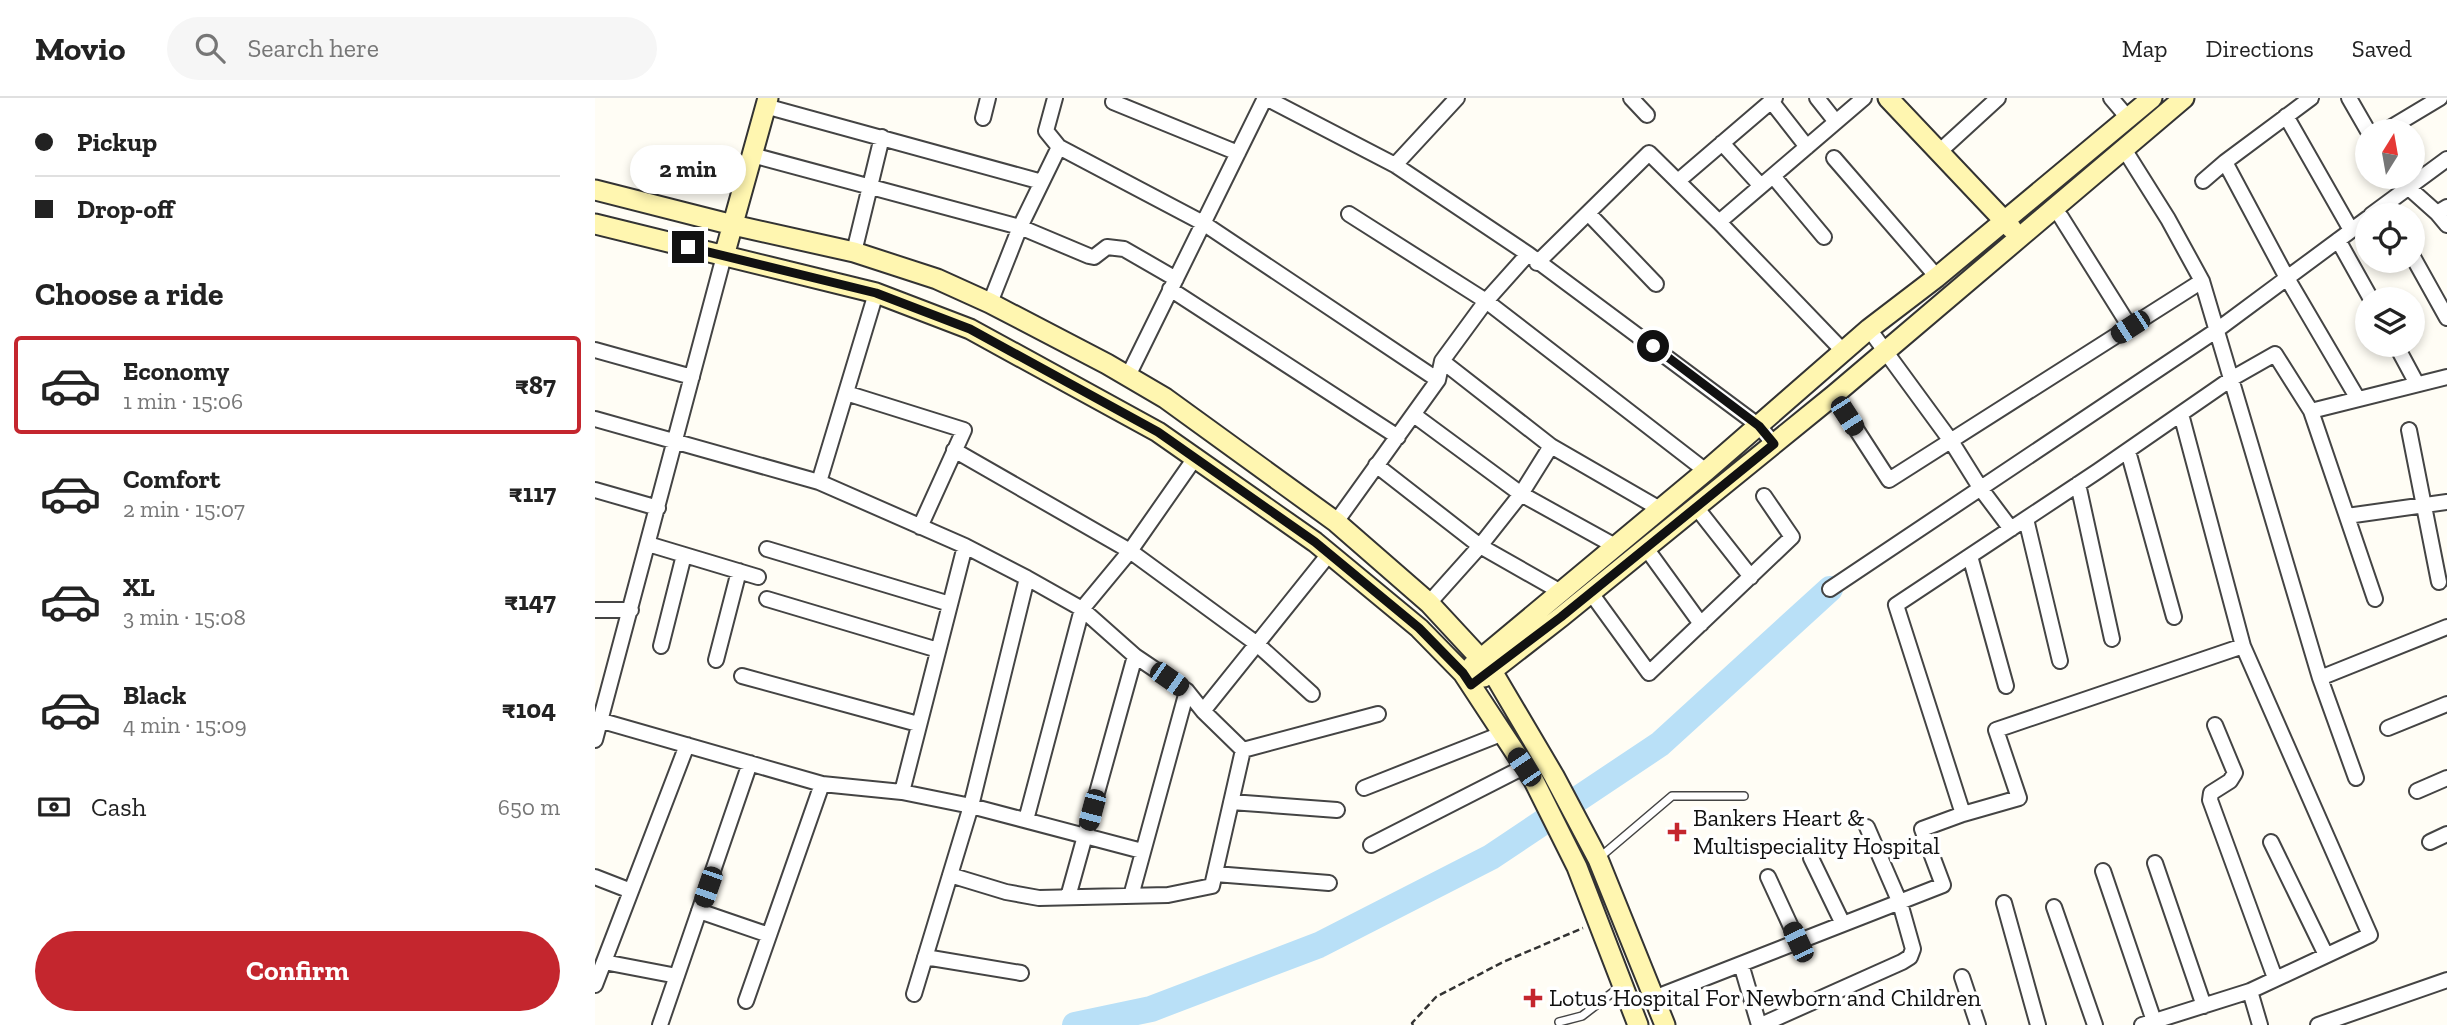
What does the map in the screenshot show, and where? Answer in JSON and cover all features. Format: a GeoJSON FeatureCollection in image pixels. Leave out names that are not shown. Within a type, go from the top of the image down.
{"type":"FeatureCollection","features":[{"type":"Feature","properties":{"kind":"street"},"geometry":{"type":"LineString","coordinates":[[983,118],[988,98]]}},
{"type":"Feature","properties":{"kind":"street"},"geometry":{"type":"LineString","coordinates":[[1055,98],[1046,131],[1059,147],[1203,223],[1438,380]]}},
{"type":"Feature","properties":{"kind":"street"},"geometry":{"type":"LineString","coordinates":[[1128,376],[1266,98],[1395,165],[1533,259],[1759,426],[1774,444]]}},
{"type":"Feature","properties":{"kind":"street"},"geometry":{"type":"LineString","coordinates":[[1395,165],[1457,98]]}},
{"type":"Feature","properties":{"kind":"street"},"geometry":{"type":"LineString","coordinates":[[1631,98],[1647,115]]}},
{"type":"Feature","properties":{"kind":"street"},"geometry":{"type":"LineString","coordinates":[[1817,98],[1836,122]]}},
{"type":"Feature","properties":{"kind":"street"},"geometry":{"type":"LineString","coordinates":[[1719,222],[1864,98]]}},
{"type":"Feature","properties":{"kind":"street"},"geometry":{"type":"LineString","coordinates":[[1888,98],[2019,237]]}},
{"type":"Feature","properties":{"kind":"street"},"geometry":{"type":"LineString","coordinates":[[1940,152],[1998,98]]}},
{"type":"Feature","properties":{"kind":"street"},"geometry":{"type":"LineString","coordinates":[[2111,98],[2128,118]]}},
{"type":"Feature","properties":{"kind":"street"},"geometry":{"type":"LineString","coordinates":[[1486,665],[1561,592],[1759,426],[1843,351],[1937,277],[2152,98]]}},
{"type":"Feature","properties":{"kind":"street"},"geometry":{"type":"LineString","coordinates":[[1467,679],[1591,593],[1834,395],[2184,98]]}},
{"type":"Feature","properties":{"kind":"street"},"geometry":{"type":"LineString","coordinates":[[2203,181],[2311,98]]}},
{"type":"Feature","properties":{"kind":"street"},"geometry":{"type":"LineString","coordinates":[[2349,98],[2361,119]]}},
{"type":"Feature","properties":{"kind":"street"},"geometry":{"type":"LineString","coordinates":[[2401,119],[2422,103],[2440,98]]}},
{"type":"Feature","properties":{"kind":"street"},"geometry":{"type":"LineString","coordinates":[[1678,181],[1773,100],[1807,147]]}},
{"type":"Feature","properties":{"kind":"street"},"geometry":{"type":"LineString","coordinates":[[595,740],[598,720],[631,610],[767,102],[1042,182]]}},
{"type":"Feature","properties":{"kind":"street"},"geometry":{"type":"LineString","coordinates":[[1113,102],[1238,153]]}},
{"type":"Feature","properties":{"kind":"street"},"geometry":{"type":"LineString","coordinates":[[2286,116],[2351,230]]}},
{"type":"Feature","properties":{"kind":"street"},"geometry":{"type":"LineString","coordinates":[[854,252],[882,137]]}},
{"type":"Feature","properties":{"kind":"street"},"geometry":{"type":"LineString","coordinates":[[1722,143],[1761,186]]}},
{"type":"Feature","properties":{"kind":"street"},"geometry":{"type":"LineString","coordinates":[[990,303],[1020,227],[1059,147]]}},
{"type":"Feature","properties":{"kind":"street"},"geometry":{"type":"LineString","coordinates":[[2124,149],[2203,281],[2320,678],[2356,778]]}},
{"type":"Feature","properties":{"kind":"street"},"geometry":{"type":"LineString","coordinates":[[1336,522],[1438,380],[1442,361],[1486,301],[1588,213],[1649,153],[1843,351]]}},
{"type":"Feature","properties":{"kind":"street"},"geometry":{"type":"LineString","coordinates":[[752,155],[1020,227],[1089,256],[1094,257],[1107,247],[1124,249],[1398,437]]}},
{"type":"Feature","properties":{"kind":"street"},"geometry":{"type":"LineString","coordinates":[[1834,158],[1937,277]]}},
{"type":"Feature","properties":{"kind":"street"},"geometry":{"type":"LineString","coordinates":[[2425,171],[2447,159]]}},
{"type":"Feature","properties":{"kind":"street"},"geometry":{"type":"LineString","coordinates":[[2225,162],[2287,278],[2358,399]]}},
{"type":"Feature","properties":{"kind":"street"},"geometry":{"type":"LineString","coordinates":[[1773,176],[1823,237]]}},
{"type":"Feature","properties":{"kind":"street"},"geometry":{"type":"LineString","coordinates":[[2384,203],[2398,189]]}},
{"type":"Feature","properties":{"kind":"street"},"geometry":{"type":"LineString","coordinates":[[2414,189],[2442,210],[2447,225]]}},
{"type":"Feature","properties":{"kind":"street"},"geometry":{"type":"LineString","coordinates":[[595,190],[854,252],[937,279],[990,303],[1165,398],[1336,522],[1429,603],[1486,665],[1554,776],[1598,859],[1665,1025]]}},
{"type":"Feature","properties":{"kind":"street"},"geometry":{"type":"LineString","coordinates":[[1588,213],[1656,284]]}},
{"type":"Feature","properties":{"kind":"street"},"geometry":{"type":"LineString","coordinates":[[1349,214],[1486,301],[1706,471]]}},
{"type":"Feature","properties":{"kind":"street"},"geometry":{"type":"LineString","coordinates":[[2061,217],[2130,327]]}},
{"type":"Feature","properties":{"kind":"street"},"geometry":{"type":"LineString","coordinates":[[595,224],[876,293],[980,334],[1158,432],[1329,554],[1419,628],[1467,679],[1529,774],[1577,867],[1639,1025]]}},
{"type":"Feature","properties":{"kind":"street"},"geometry":{"type":"LineString","coordinates":[[1830,589],[2217,330],[2355,227]]}},
{"type":"Feature","properties":{"kind":"street"},"geometry":{"type":"LineString","coordinates":[[2338,240],[2364,287]]}},
{"type":"Feature","properties":{"kind":"street"},"geometry":{"type":"LineString","coordinates":[[2422,273],[2447,318]]}},
{"type":"Feature","properties":{"kind":"street"},"geometry":{"type":"LineString","coordinates":[[1834,395],[1889,480],[2203,281]]}},
{"type":"Feature","properties":{"kind":"street"},"geometry":{"type":"LineString","coordinates":[[819,482],[876,293]]}},
{"type":"Feature","properties":{"kind":"street"},"geometry":{"type":"LineString","coordinates":[[1869,329],[2011,529]]}},
{"type":"Feature","properties":{"kind":"street"},"geometry":{"type":"LineString","coordinates":[[595,350],[692,377]]}},
{"type":"Feature","properties":{"kind":"street"},"geometry":{"type":"LineString","coordinates":[[1963,814],[1896,605],[2231,379],[2275,354],[2311,411],[2375,598]]}},
{"type":"Feature","properties":{"kind":"street"},"geometry":{"type":"LineString","coordinates":[[2402,357],[2417,384]]}},
{"type":"Feature","properties":{"kind":"street"},"geometry":{"type":"LineString","coordinates":[[1442,361],[1551,446],[1660,509]]}},
{"type":"Feature","properties":{"kind":"street"},"geometry":{"type":"LineString","coordinates":[[2311,411],[2447,377]]}},
{"type":"Feature","properties":{"kind":"street"},"geometry":{"type":"LineString","coordinates":[[845,393],[964,430],[920,527]]}},
{"type":"Feature","properties":{"kind":"street"},"geometry":{"type":"LineString","coordinates":[[2103,871],[2148,1023],[2250,991],[2370,935],[2243,646],[2181,414]]}},
{"type":"Feature","properties":{"kind":"street"},"geometry":{"type":"LineString","coordinates":[[1414,415],[1521,494],[1615,546]]}},
{"type":"Feature","properties":{"kind":"street"},"geometry":{"type":"LineString","coordinates":[[595,419],[819,482],[965,546],[1082,609],[1135,656],[1187,691],[1203,711],[1243,750]]}},
{"type":"Feature","properties":{"kind":"street"},"geometry":{"type":"LineString","coordinates":[[2409,430],[2439,582]]}},
{"type":"Feature","properties":{"kind":"street"},"geometry":{"type":"LineString","coordinates":[[1429,603],[1480,546],[1521,494],[1551,446]]}},
{"type":"Feature","properties":{"kind":"street"},"geometry":{"type":"LineString","coordinates":[[954,450],[1131,551],[1257,644],[1312,694]]}},
{"type":"Feature","properties":{"kind":"street"},"geometry":{"type":"LineString","coordinates":[[2127,451],[2174,617]]}},
{"type":"Feature","properties":{"kind":"street"},"geometry":{"type":"LineString","coordinates":[[1026,820],[1082,609],[1131,551],[1195,458]]}},
{"type":"Feature","properties":{"kind":"street"},"geometry":{"type":"LineString","coordinates":[[1376,465],[1480,546],[1561,592]]}},
{"type":"Feature","properties":{"kind":"street"},"geometry":{"type":"LineString","coordinates":[[2078,484],[2112,639]]}},
{"type":"Feature","properties":{"kind":"street"},"geometry":{"type":"LineString","coordinates":[[595,490],[658,508]]}},
{"type":"Feature","properties":{"kind":"street"},"geometry":{"type":"LineString","coordinates":[[1591,593],[1649,673],[1792,537],[1764,496]]}},
{"type":"Feature","properties":{"kind":"street"},"geometry":{"type":"LineString","coordinates":[[2347,516],[2447,502]]}},
{"type":"Feature","properties":{"kind":"street"},"geometry":{"type":"LineString","coordinates":[[1696,507],[1751,577]]}},
{"type":"Feature","properties":{"kind":"street"},"geometry":{"type":"LineString","coordinates":[[2026,519],[2060,661]]}},
{"type":"Feature","properties":{"kind":"street"},"geometry":{"type":"LineString","coordinates":[[648,544],[758,577]]}},
{"type":"Feature","properties":{"kind":"street"},"geometry":{"type":"LineString","coordinates":[[902,792],[965,546]]}},
{"type":"Feature","properties":{"kind":"street"},"geometry":{"type":"LineString","coordinates":[[1646,548],[1701,624]]}},
{"type":"Feature","properties":{"kind":"street"},"geometry":{"type":"LineString","coordinates":[[767,549],[950,604]]}},
{"type":"Feature","properties":{"kind":"street"},"geometry":{"type":"LineString","coordinates":[[1203,711],[1329,554]]}},
{"type":"Feature","properties":{"kind":"street"},"geometry":{"type":"LineString","coordinates":[[661,646],[684,555]]}},
{"type":"Feature","properties":{"kind":"street"},"geometry":{"type":"LineString","coordinates":[[1971,556],[2006,686]]}},
{"type":"Feature","properties":{"kind":"street"},"geometry":{"type":"LineString","coordinates":[[716,660],[739,571]]}},
{"type":"Feature","properties":{"kind":"street"},"geometry":{"type":"LineString","coordinates":[[914,994],[971,806],[1027,578]]}},
{"type":"Feature","properties":{"kind":"street"},"geometry":{"type":"LineString","coordinates":[[767,599],[938,649]]}},
{"type":"Feature","properties":{"kind":"street"},"geometry":{"type":"LineString","coordinates":[[595,610],[631,610]]}},
{"type":"Feature","properties":{"kind":"street"},"geometry":{"type":"LineString","coordinates":[[2320,678],[2447,627]]}},
{"type":"Feature","properties":{"kind":"street"},"geometry":{"type":"LineString","coordinates":[[1654,998],[1943,886],[1922,829],[2019,798],[1996,730],[2243,646]]}},
{"type":"Feature","properties":{"kind":"street"},"geometry":{"type":"LineString","coordinates":[[1068,897],[1135,656]]}},
{"type":"Feature","properties":{"kind":"street"},"geometry":{"type":"LineString","coordinates":[[742,676],[918,724]]}},
{"type":"Feature","properties":{"kind":"street"},"geometry":{"type":"LineString","coordinates":[[1131,896],[1187,691]]}},
{"type":"Feature","properties":{"kind":"street"},"geometry":{"type":"LineString","coordinates":[[2388,728],[2447,704]]}},
{"type":"Feature","properties":{"kind":"street"},"geometry":{"type":"LineString","coordinates":[[1243,750],[1378,715]]}},
{"type":"Feature","properties":{"kind":"street"},"geometry":{"type":"LineString","coordinates":[[598,720],[822,784],[902,792],[971,806],[1142,851]]}},
{"type":"Feature","properties":{"kind":"street"},"geometry":{"type":"LineString","coordinates":[[2215,725],[2235,773],[2230,781],[2211,793],[2210,800],[2275,978]]}},
{"type":"Feature","properties":{"kind":"street"},"geometry":{"type":"LineString","coordinates":[[1364,788],[1501,734]]}},
{"type":"Feature","properties":{"kind":"street"},"geometry":{"type":"LineString","coordinates":[[595,985],[687,745]]}},
{"type":"Feature","properties":{"kind":"street"},"geometry":{"type":"LineString","coordinates":[[950,875],[1006,892],[1039,898],[1168,895],[1212,886],[1243,750]]}},
{"type":"Feature","properties":{"kind":"street"},"geometry":{"type":"LineString","coordinates":[[660,1025],[750,763]]}},
{"type":"Feature","properties":{"kind":"street"},"geometry":{"type":"LineString","coordinates":[[1371,845],[1529,774]]}},
{"type":"Feature","properties":{"kind":"street"},"geometry":{"type":"LineString","coordinates":[[2417,791],[2447,778]]}},
{"type":"Feature","properties":{"kind":"street"},"geometry":{"type":"LineString","coordinates":[[746,1001],[822,784]]}},
{"type":"Feature","properties":{"kind":"street"},"geometry":{"type":"LineString","coordinates":[[1231,802],[1338,810]]}},
{"type":"Feature","properties":{"kind":"street"},"geometry":{"type":"LineString","coordinates":[[1741,964],[1760,1025],[1910,957],[1913,949],[1900,903],[1867,827]]}},
{"type":"Feature","properties":{"kind":"street"},"geometry":{"type":"LineString","coordinates":[[2430,842],[2447,834]]}},
{"type":"Feature","properties":{"kind":"street"},"geometry":{"type":"LineString","coordinates":[[2271,842],[2326,955]]}},
{"type":"Feature","properties":{"kind":"street"},"geometry":{"type":"LineString","coordinates":[[1811,858],[1843,925]]}},
{"type":"Feature","properties":{"kind":"street"},"geometry":{"type":"LineString","coordinates":[[2155,863],[2199,1007],[2199,1025]]}},
{"type":"Feature","properties":{"kind":"street"},"geometry":{"type":"LineString","coordinates":[[1215,874],[1329,883]]}},
{"type":"Feature","properties":{"kind":"street"},"geometry":{"type":"LineString","coordinates":[[595,877],[631,891]]}},
{"type":"Feature","properties":{"kind":"street"},"geometry":{"type":"LineString","coordinates":[[1768,877],[1798,942]]}},
{"type":"Feature","properties":{"kind":"street"},"geometry":{"type":"LineString","coordinates":[[2004,904],[2038,1025]]}},
{"type":"Feature","properties":{"kind":"street"},"geometry":{"type":"LineString","coordinates":[[2054,907],[2095,1025]]}},
{"type":"Feature","properties":{"kind":"street"},"geometry":{"type":"LineString","coordinates":[[699,911],[769,935]]}},
{"type":"Feature","properties":{"kind":"street"},"geometry":{"type":"LineString","coordinates":[[925,957],[1021,974]]}},
{"type":"Feature","properties":{"kind":"street"},"geometry":{"type":"LineString","coordinates":[[604,962],[677,976]]}},
{"type":"Feature","properties":{"kind":"street"},"geometry":{"type":"LineString","coordinates":[[1962,977],[1978,1025]]}},
{"type":"Feature","properties":{"kind":"street"},"geometry":{"type":"LineString","coordinates":[[2318,1025],[2447,981]]}},
{"type":"Feature","properties":{"kind":"street"},"geometry":{"type":"LineString","coordinates":[[2250,991],[2260,1025]]}},
{"type":"Feature","properties":{"kind":"lane"},"geometry":{"type":"LineString","coordinates":[[1598,859],[1672,796],[1744,796]]}},
{"type":"Feature","properties":{"kind":"lane"},"geometry":{"type":"LineString","coordinates":[[1559,1021],[1582,1016],[1623,984]]}},
{"type":"Feature","properties":{"kind":"path"},"geometry":{"type":"LineString","coordinates":[[1413,1025],[1436,997],[1503,962],[1598,921]]}},
{"type":"Feature","properties":{"kind":"waterway"},"geometry":{"type":"LineString","coordinates":[[1075,1025],[1151,1009],[1319,945],[1491,857],[1660,744],[1830,589]]}},
{"type":"Feature","properties":{"kind":"place","name":"Bankers Heart & Multispeciality Hospital"},"geometry":{"type":"Point","coordinates":[1677,832]}},
{"type":"Feature","properties":{"kind":"place","name":"Lotus Hospital For Newborn and Children"},"geometry":{"type":"Point","coordinates":[1533,998]}},
{"type":"Feature","properties":{"kind":"route"},"geometry":{"type":"LineString","coordinates":[[688,247],[876,293],[970,329],[1158,432],[1315,542],[1419,628],[1463,673],[1471,685],[1561,617],[1774,444],[1759,426],[1653,346]]}}]}
